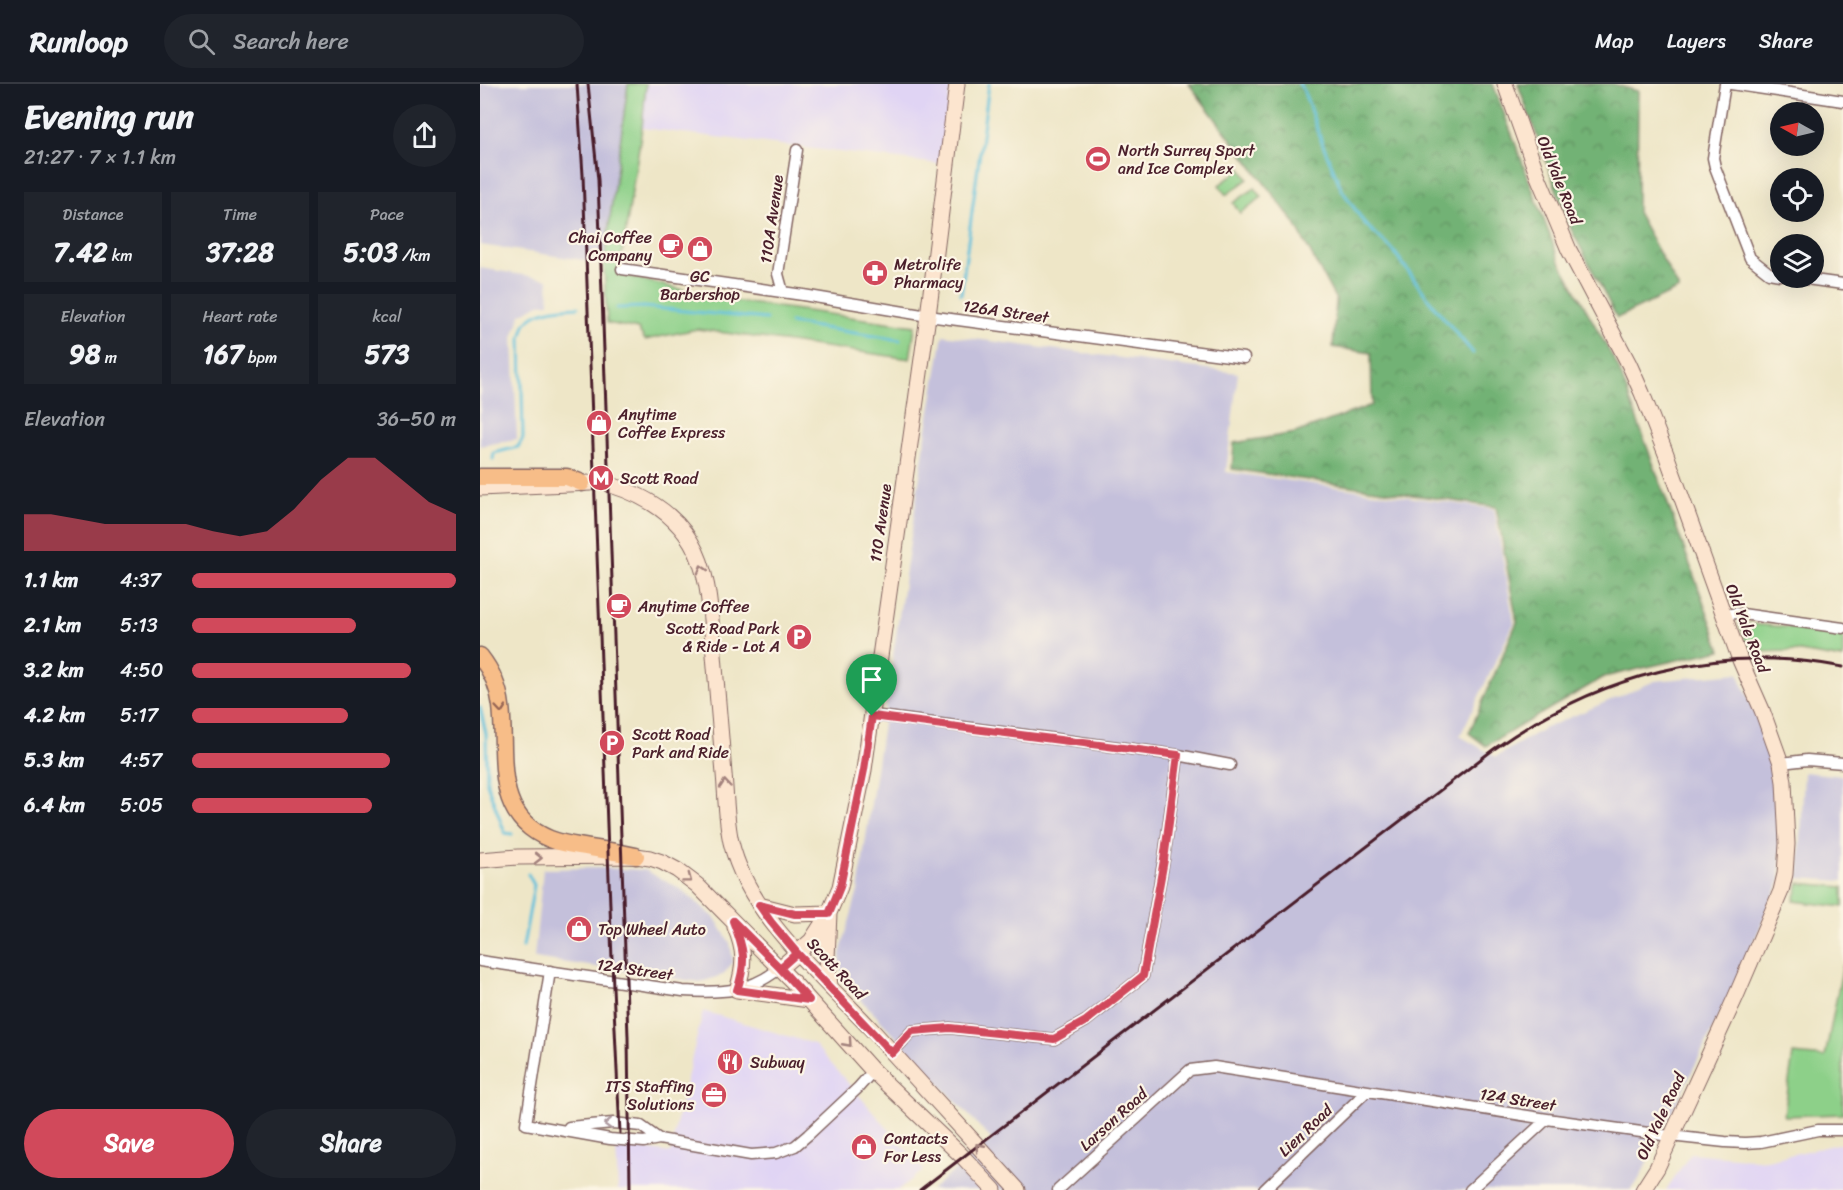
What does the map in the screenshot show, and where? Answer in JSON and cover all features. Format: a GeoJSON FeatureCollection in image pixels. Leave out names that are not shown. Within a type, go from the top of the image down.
{"type":"FeatureCollection","features":[{"type":"Feature","properties":{"kind":"main road","name":"110 Avenue"},"geometry":{"type":"LineString","coordinates":[[780,968],[812,940],[829,914],[840,887],[864,770],[928,316],[957,84]]}},
{"type":"Feature","properties":{"kind":"main road","name":"Old Yale Road"},"geometry":{"type":"LineString","coordinates":[[1505,84],[1537,174],[1569,250],[1629,364],[1666,454],[1740,660],[1762,710],[1781,763],[1786,802],[1787,844],[1785,874],[1781,891],[1740,987],[1657,1167],[1644,1190]]}},
{"type":"Feature","properties":{"kind":"main road"},"geometry":{"type":"LineString","coordinates":[[480,477],[567,477],[587,483]]}},
{"type":"Feature","properties":{"kind":"main road"},"geometry":{"type":"LineString","coordinates":[[480,488],[587,483]]}},
{"type":"Feature","properties":{"kind":"main road","name":"Scott Road"},"geometry":{"type":"LineString","coordinates":[[611,485],[641,496],[666,513],[690,541],[704,572],[712,625],[731,842],[746,883],[771,922],[797,953],[1018,1190]]}},
{"type":"Feature","properties":{"kind":"main road"},"geometry":{"type":"LineString","coordinates":[[480,656],[488,665],[497,688],[501,705],[504,779],[517,813],[547,838],[568,846],[589,847],[656,860],[677,870],[697,885],[780,968],[873,1071],[994,1190]]}},
{"type":"Feature","properties":{"kind":"main road"},"geometry":{"type":"LineString","coordinates":[[480,860],[518,857],[636,856]]}},
{"type":"Feature","properties":{"kind":"main road"},"geometry":{"type":"LineString","coordinates":[[759,905],[795,914],[829,914],[827,958],[830,986]]}},
{"type":"Feature","properties":{"kind":"main road"},"geometry":{"type":"LineString","coordinates":[[733,921],[741,941],[744,964],[737,990],[809,1000]]}},
{"type":"Feature","properties":{"kind":"street"},"geometry":{"type":"LineString","coordinates":[[1725,84],[1713,158],[1750,258],[1770,273]]}},
{"type":"Feature","properties":{"kind":"street"},"geometry":{"type":"LineString","coordinates":[[1731,84],[1843,101]]}},
{"type":"Feature","properties":{"kind":"street","name":"110A Avenue"},"geometry":{"type":"LineString","coordinates":[[783,292],[778,274],[797,150]]}},
{"type":"Feature","properties":{"kind":"street","name":"126A Street"},"geometry":{"type":"LineString","coordinates":[[622,269],[928,316],[1244,358]]}},
{"type":"Feature","properties":{"kind":"street"},"geometry":{"type":"LineString","coordinates":[[1824,281],[1843,284]]}},
{"type":"Feature","properties":{"kind":"street"},"geometry":{"type":"LineString","coordinates":[[1724,616],[1735,613],[1843,628]]}},
{"type":"Feature","properties":{"kind":"street"},"geometry":{"type":"LineString","coordinates":[[872,716],[1178,755],[1230,765]]}},
{"type":"Feature","properties":{"kind":"street"},"geometry":{"type":"LineString","coordinates":[[892,1053],[912,1031],[950,1028],[1054,1039],[1086,1021],[1143,976],[1164,860],[1178,755]]}},
{"type":"Feature","properties":{"kind":"street"},"geometry":{"type":"LineString","coordinates":[[1781,763],[1808,760],[1843,763]]}},
{"type":"Feature","properties":{"kind":"street","name":"124 Street"},"geometry":{"type":"LineString","coordinates":[[480,961],[683,991],[716,993],[737,990],[767,978],[780,968]]}},
{"type":"Feature","properties":{"kind":"street"},"geometry":{"type":"LineString","coordinates":[[550,972],[526,1124],[610,1139],[644,1142],[659,1139],[751,1155],[786,1150],[808,1136],[873,1071]]}},
{"type":"Feature","properties":{"kind":"street","name":"124 Street"},"geometry":{"type":"LineString","coordinates":[[1190,1070],[1214,1067],[1547,1119],[1670,1136],[1744,1143],[1775,1140],[1818,1130],[1843,1130]]}},
{"type":"Feature","properties":{"kind":"street","name":"Larson Road"},"geometry":{"type":"LineString","coordinates":[[1058,1190],[1190,1070]]}},
{"type":"Feature","properties":{"kind":"street","name":"Lien Road"},"geometry":{"type":"LineString","coordinates":[[1264,1190],[1367,1091]]}},
{"type":"Feature","properties":{"kind":"street"},"geometry":{"type":"LineString","coordinates":[[1470,1190],[1547,1119]]}},
{"type":"Feature","properties":{"kind":"street"},"geometry":{"type":"LineString","coordinates":[[553,1129],[613,1124],[641,1126],[659,1139]]}},
{"type":"Feature","properties":{"kind":"shaded area"},"geometry":{"type":"Polygon","coordinates":[[[480,84],[628,84],[604,263],[480,245],[480,84]]]}},
{"type":"Feature","properties":{"kind":"shaded area"},"geometry":{"type":"Polygon","coordinates":[[[646,84],[951,84],[940,164],[642,128],[646,84]]]}},
{"type":"Feature","properties":{"kind":"shaded area"},"geometry":{"type":"Polygon","coordinates":[[[480,268],[548,279],[549,303],[539,304],[521,314],[513,337],[517,439],[480,446],[480,268]]]}},
{"type":"Feature","properties":{"kind":"shaded area"},"geometry":{"type":"Polygon","coordinates":[[[943,335],[1238,373],[1226,472],[1494,509],[1514,623],[1460,736],[1496,757],[1543,729],[1655,681],[1738,673],[1771,752],[1781,806],[1780,881],[1740,974],[1638,1181],[1630,1190],[931,1190],[992,1140],[852,990],[841,970],[840,954],[858,891],[943,335]]]}},
{"type":"Feature","properties":{"kind":"shaded area"},"geometry":{"type":"Polygon","coordinates":[[[1804,772],[1843,776],[1843,881],[1799,878],[1804,772]]]}},
{"type":"Feature","properties":{"kind":"shaded area"},"geometry":{"type":"Polygon","coordinates":[[[543,869],[645,870],[682,890],[715,918],[730,943],[733,962],[723,975],[701,982],[534,958],[543,869]]]}},
{"type":"Feature","properties":{"kind":"shaded area"},"geometry":{"type":"Polygon","coordinates":[[[703,1011],[814,1044],[924,1170],[898,1190],[618,1190],[616,1145],[671,1153],[703,1011]]]}},
{"type":"Feature","properties":{"kind":"shaded area"},"geometry":{"type":"Polygon","coordinates":[[[1838,1144],[1843,1145],[1843,1190],[1666,1190],[1691,1153],[1767,1160],[1838,1144]]]}},
{"type":"Feature","properties":{"kind":"green space"},"geometry":{"type":"Polygon","coordinates":[[[628,84],[646,84],[642,128],[619,274],[719,299],[915,326],[910,359],[697,329],[645,340],[638,329],[607,323],[604,263],[628,84]]]}},
{"type":"Feature","properties":{"kind":"green space"},"geometry":{"type":"Polygon","coordinates":[[[1189,84],[1493,84],[1559,260],[1618,367],[1721,650],[1604,677],[1486,746],[1469,733],[1517,622],[1496,507],[1232,469],[1234,443],[1295,433],[1372,405],[1371,353],[1333,347],[1336,300],[1294,222],[1189,84]]]}},
{"type":"Feature","properties":{"kind":"green space"},"geometry":{"type":"Polygon","coordinates":[[[1518,84],[1613,84],[1638,91],[1637,212],[1679,289],[1617,318],[1570,227],[1518,84]]]}},
{"type":"Feature","properties":{"kind":"green space"},"geometry":{"type":"Polygon","coordinates":[[[1241,169],[1248,179],[1226,195],[1219,185],[1241,169]]]}},
{"type":"Feature","properties":{"kind":"green space"},"geometry":{"type":"Polygon","coordinates":[[[1255,188],[1262,197],[1240,213],[1233,203],[1255,188]]]}},
{"type":"Feature","properties":{"kind":"green space"},"geometry":{"type":"Polygon","coordinates":[[[1739,623],[1843,632],[1843,659],[1794,651],[1750,652],[1739,623]]]}},
{"type":"Feature","properties":{"kind":"green space"},"geometry":{"type":"Polygon","coordinates":[[[1799,883],[1843,887],[1843,907],[1794,901],[1799,883]]]}},
{"type":"Feature","properties":{"kind":"green space"},"geometry":{"type":"Polygon","coordinates":[[[1843,965],[1843,1114],[1784,1116],[1793,1054],[1825,1057],[1843,965]]]}},
{"type":"Feature","properties":{"kind":"waterway"},"geometry":{"type":"LineString","coordinates":[[961,294],[989,84]]}},
{"type":"Feature","properties":{"kind":"waterway"},"geometry":{"type":"LineString","coordinates":[[1299,84],[1303,89],[1342,190],[1365,224],[1392,249],[1433,305],[1473,353]]}},
{"type":"Feature","properties":{"kind":"waterway"},"geometry":{"type":"LineString","coordinates":[[493,459],[494,453],[518,447],[523,438],[521,337],[526,323],[543,312],[578,307]]}},
{"type":"Feature","properties":{"kind":"waterway"},"geometry":{"type":"LineString","coordinates":[[617,308],[644,307],[766,319]]}},
{"type":"Feature","properties":{"kind":"waterway"},"geometry":{"type":"LineString","coordinates":[[790,323],[900,340]]}},
{"type":"Feature","properties":{"kind":"waterway"},"geometry":{"type":"LineString","coordinates":[[480,707],[486,734],[487,784],[505,833],[512,834]]}},
{"type":"Feature","properties":{"kind":"waterway"},"geometry":{"type":"LineString","coordinates":[[523,947],[534,885],[528,874]]}},
{"type":"Feature","properties":{"kind":"railway"},"geometry":{"type":"LineString","coordinates":[[577,84],[583,175],[620,1133]]}},
{"type":"Feature","properties":{"kind":"railway"},"geometry":{"type":"LineString","coordinates":[[588,84],[598,180],[628,1037],[630,1190]]}},
{"type":"Feature","properties":{"kind":"railway"},"geometry":{"type":"LineString","coordinates":[[920,1190],[1494,749],[1533,723],[1616,684],[1660,671],[1704,663],[1750,659],[1796,660],[1843,667]]}},
{"type":"Feature","properties":{"kind":"place","name":"North Surrey Sport and Ice Complex"},"geometry":{"type":"Point","coordinates":[1098,159]}},
{"type":"Feature","properties":{"kind":"place","name":"Chai Coffee Company"},"geometry":{"type":"Point","coordinates":[671,246]}},
{"type":"Feature","properties":{"kind":"place","name":"GC Barbershop"},"geometry":{"type":"Point","coordinates":[700,249]}},
{"type":"Feature","properties":{"kind":"place","name":"Metrolife Pharmacy"},"geometry":{"type":"Point","coordinates":[875,273]}},
{"type":"Feature","properties":{"kind":"place","name":"Anytime Coffee Express"},"geometry":{"type":"Point","coordinates":[599,423]}},
{"type":"Feature","properties":{"kind":"place","name":"Scott Road"},"geometry":{"type":"Point","coordinates":[601,478]}},
{"type":"Feature","properties":{"kind":"place","name":"Anytime Coffee"},"geometry":{"type":"Point","coordinates":[619,606]}},
{"type":"Feature","properties":{"kind":"place","name":"Scott Road Park & Ride - Lot A"},"geometry":{"type":"Point","coordinates":[799,637]}},
{"type":"Feature","properties":{"kind":"place","name":"Scott Road Park and Ride"},"geometry":{"type":"Point","coordinates":[612,743]}},
{"type":"Feature","properties":{"kind":"place","name":"Top Wheel Auto"},"geometry":{"type":"Point","coordinates":[579,929]}},
{"type":"Feature","properties":{"kind":"place","name":"Subway"},"geometry":{"type":"Point","coordinates":[730,1062]}},
{"type":"Feature","properties":{"kind":"place","name":"ITS Staffing Solutions"},"geometry":{"type":"Point","coordinates":[714,1095]}},
{"type":"Feature","properties":{"kind":"place","name":"Contacts For Less"},"geometry":{"type":"Point","coordinates":[864,1147]}},
{"type":"Feature","properties":{"kind":"route"},"geometry":{"type":"LineString","coordinates":[[872,716],[864,770],[840,887],[829,914],[795,914],[759,905],[797,953],[780,968],[733,921],[741,941],[744,964],[737,990],[809,1000],[780,968],[797,953],[892,1053],[912,1031],[950,1028],[1054,1039],[1086,1021],[1143,976],[1164,860],[1178,755],[872,716]]}}]}
